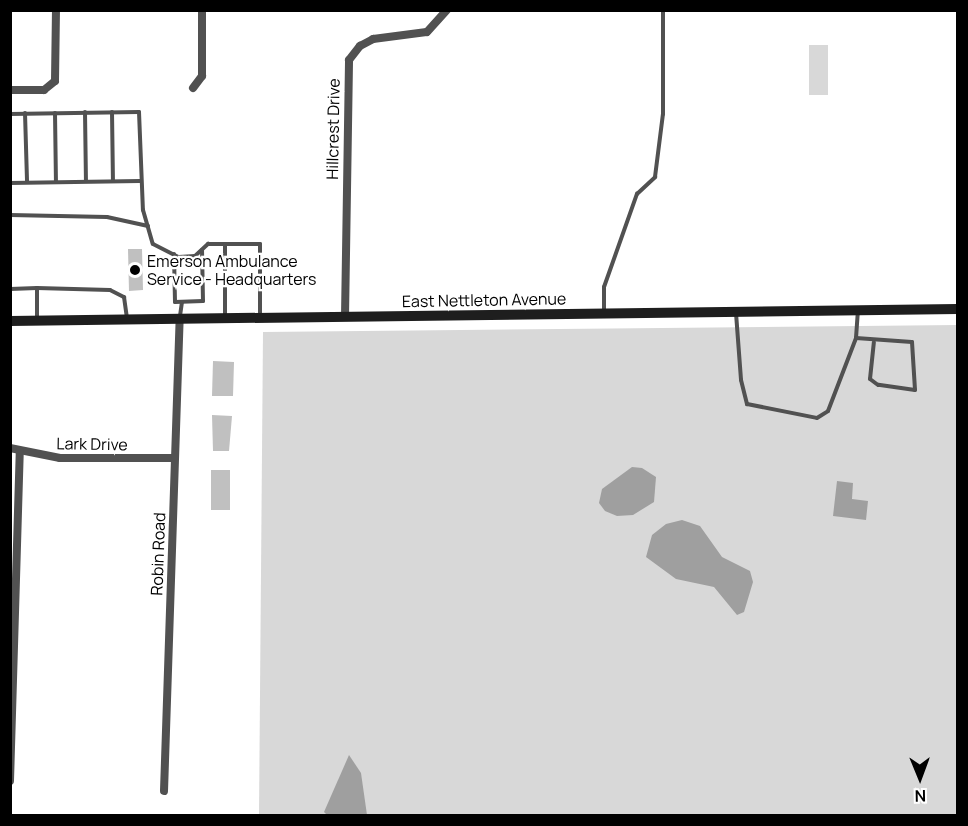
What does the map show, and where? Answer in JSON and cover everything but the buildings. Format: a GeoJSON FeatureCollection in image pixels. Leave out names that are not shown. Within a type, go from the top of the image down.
{"type":"FeatureCollection","features":[{"type":"Feature","properties":{"kind":"main road","name":"East Nettleton Avenue"},"geometry":{"type":"LineString","coordinates":[[10,321],[957,309]]}},
{"type":"Feature","properties":{"kind":"street"},"geometry":{"type":"LineString","coordinates":[[10,90],[44,90],[55,81],[56,10]]}},
{"type":"Feature","properties":{"kind":"street"},"geometry":{"type":"LineString","coordinates":[[193,88],[202,76],[202,10]]}},
{"type":"Feature","properties":{"kind":"street","name":"Hillcrest Drive"},"geometry":{"type":"LineString","coordinates":[[345,317],[349,60],[360,45],[373,39],[427,32],[447,10]]}},
{"type":"Feature","properties":{"kind":"street","name":"Robin Road"},"geometry":{"type":"LineString","coordinates":[[164,791],[173,458],[180,319]]}},
{"type":"Feature","properties":{"kind":"street","name":"Lark Drive"},"geometry":{"type":"LineString","coordinates":[[10,448],[83,460],[173,458]]}},
{"type":"Feature","properties":{"kind":"street"},"geometry":{"type":"LineString","coordinates":[[10,781],[20,451]]}},
{"type":"Feature","properties":{"kind":"lane"},"geometry":{"type":"LineString","coordinates":[[604,314],[604,287],[637,194],[655,177],[663,114],[663,10]]}},
{"type":"Feature","properties":{"kind":"lane"},"geometry":{"type":"LineString","coordinates":[[85,112],[86,181]]}},
{"type":"Feature","properties":{"kind":"lane"},"geometry":{"type":"LineString","coordinates":[[112,112],[113,181]]}},
{"type":"Feature","properties":{"kind":"lane"},"geometry":{"type":"LineString","coordinates":[[10,114],[139,112],[140,181],[153,244],[174,254],[195,256],[208,244],[260,244],[260,318]]}},
{"type":"Feature","properties":{"kind":"lane"},"geometry":{"type":"LineString","coordinates":[[25,113],[27,182]]}},
{"type":"Feature","properties":{"kind":"lane"},"geometry":{"type":"LineString","coordinates":[[55,113],[56,182]]}},
{"type":"Feature","properties":{"kind":"lane"},"geometry":{"type":"LineString","coordinates":[[10,183],[140,181]]}},
{"type":"Feature","properties":{"kind":"lane"},"geometry":{"type":"LineString","coordinates":[[10,215],[107,217],[148,226]]}},
{"type":"Feature","properties":{"kind":"lane"},"geometry":{"type":"LineString","coordinates":[[225,244],[225,318]]}},
{"type":"Feature","properties":{"kind":"lane"},"geometry":{"type":"LineString","coordinates":[[174,254],[175,302],[203,301],[202,249]]}},
{"type":"Feature","properties":{"kind":"lane"},"geometry":{"type":"LineString","coordinates":[[36,321],[37,288]]}},
{"type":"Feature","properties":{"kind":"lane"},"geometry":{"type":"LineString","coordinates":[[10,289],[110,290],[124,297],[127,320]]}},
{"type":"Feature","properties":{"kind":"lane"},"geometry":{"type":"LineString","coordinates":[[180,319],[182,302]]}},
{"type":"Feature","properties":{"kind":"lane"},"geometry":{"type":"LineString","coordinates":[[736,313],[741,380],[747,404],[825,417],[856,338],[858,310]]}},
{"type":"Feature","properties":{"kind":"lane"},"geometry":{"type":"LineString","coordinates":[[856,338],[874,342],[912,342],[915,390],[878,385],[870,379],[874,342]]}},
{"type":"Feature","properties":{"kind":"shaded area"},"geometry":{"type":"Polygon","coordinates":[[[809,45],[828,45],[828,95],[809,95],[809,45]]]}},
{"type":"Feature","properties":{"kind":"shaded area"},"geometry":{"type":"Polygon","coordinates":[[[957,325],[957,815],[259,816],[263,332],[957,325]]]}},
{"type":"Feature","properties":{"kind":"shaded area"},"geometry":{"type":"Polygon","coordinates":[[[632,467],[642,468],[656,477],[654,502],[633,515],[617,516],[605,511],[599,503],[602,489],[632,467]]]}},
{"type":"Feature","properties":{"kind":"shaded area"},"geometry":{"type":"Polygon","coordinates":[[[837,481],[853,483],[852,499],[868,501],[866,520],[833,516],[837,481]]]}},
{"type":"Feature","properties":{"kind":"shaded area"},"geometry":{"type":"Polygon","coordinates":[[[682,520],[700,526],[722,557],[750,571],[753,582],[744,612],[737,615],[714,587],[676,579],[646,557],[652,535],[666,524],[682,520]]]}},
{"type":"Feature","properties":{"kind":"shaded area"},"geometry":{"type":"Polygon","coordinates":[[[349,755],[361,773],[367,815],[327,815],[324,812],[349,755]]]}},
{"type":"Feature","properties":{"kind":"place","name":"Emerson Ambulance Service - Headquarters"},"geometry":{"type":"Point","coordinates":[135,270]}}]}
